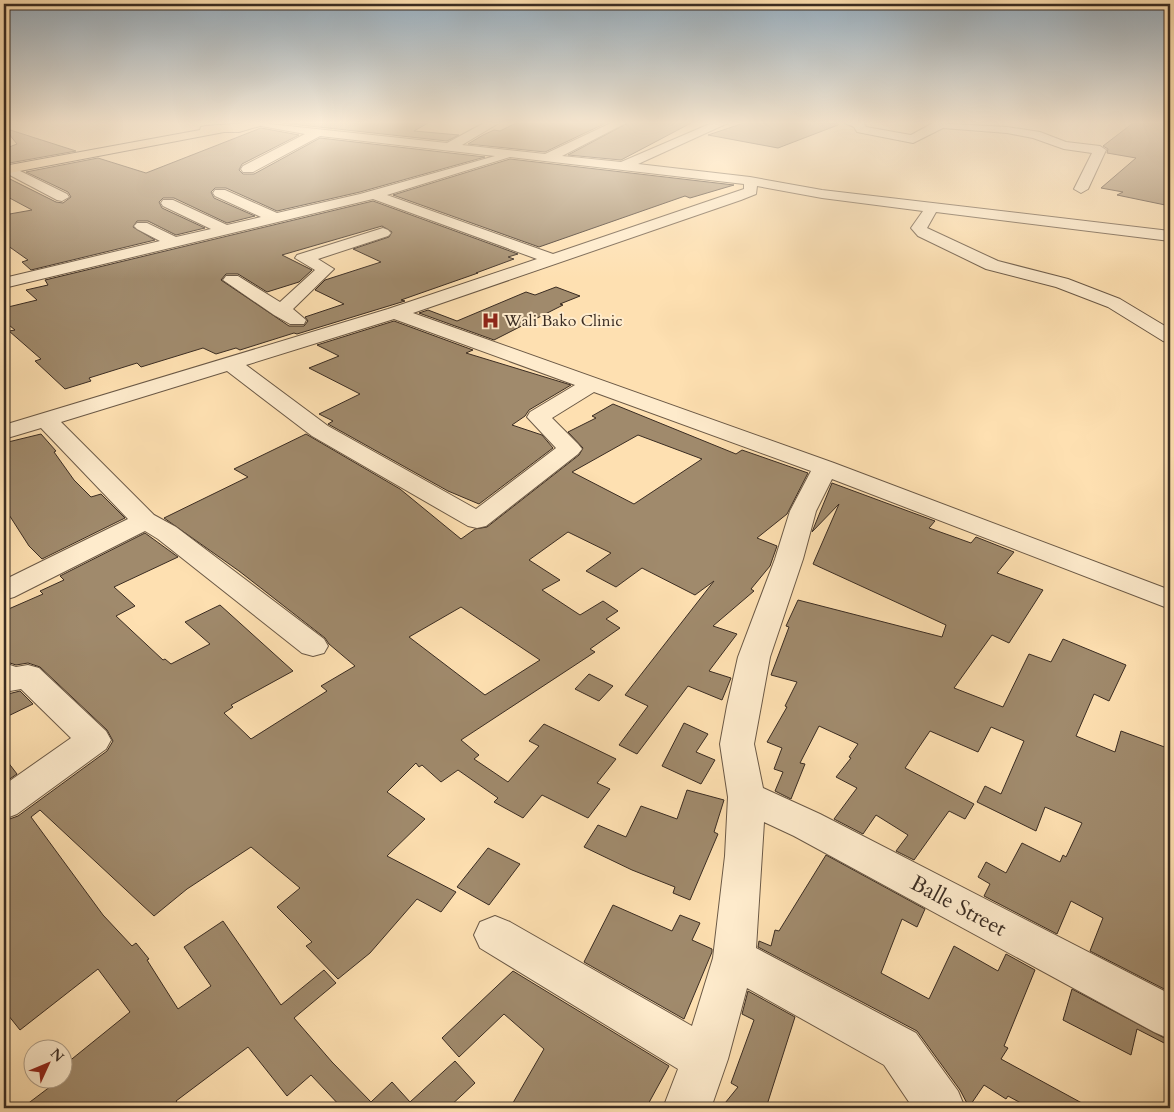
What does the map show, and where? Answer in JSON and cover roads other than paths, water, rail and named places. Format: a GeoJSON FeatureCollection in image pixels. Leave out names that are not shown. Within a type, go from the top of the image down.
{"type":"FeatureCollection","features":[{"type":"Feature","properties":{"kind":"street"},"geometry":{"type":"LineString","coordinates":[[17,175],[62,197]]}},
{"type":"Feature","properties":{"kind":"street"},"geometry":{"type":"LineString","coordinates":[[4,283],[176,243],[372,194],[430,175]]}},
{"type":"Feature","properties":{"kind":"street"},"geometry":{"type":"LineString","coordinates":[[699,175],[750,181],[790,189],[1170,236]]}},
{"type":"Feature","properties":{"kind":"street"},"geometry":{"type":"LineString","coordinates":[[1081,189],[1088,175]]}},
{"type":"Feature","properties":{"kind":"street"},"geometry":{"type":"LineString","coordinates":[[4,432],[395,313],[555,260],[752,191],[750,181]]}},
{"type":"Feature","properties":{"kind":"street"},"geometry":{"type":"LineString","coordinates":[[220,193],[276,218]]}},
{"type":"Feature","properties":{"kind":"street"},"geometry":{"type":"LineString","coordinates":[[372,194],[555,260]]}},
{"type":"Feature","properties":{"kind":"street"},"geometry":{"type":"LineString","coordinates":[[168,203],[225,230]]}},
{"type":"Feature","properties":{"kind":"street"},"geometry":{"type":"LineString","coordinates":[[933,206],[919,228],[923,233],[992,265],[1062,283],[1114,303],[1170,336]]}},
{"type":"Feature","properties":{"kind":"street"},"geometry":{"type":"LineString","coordinates":[[142,226],[176,243]]}},
{"type":"Feature","properties":{"kind":"street"},"geometry":{"type":"LineString","coordinates":[[280,311],[326,269],[302,258],[383,233]]}},
{"type":"Feature","properties":{"kind":"street"},"geometry":{"type":"LineString","coordinates":[[232,280],[322,335]]}},
{"type":"Feature","properties":{"kind":"street"},"geometry":{"type":"LineString","coordinates":[[395,313],[825,468],[1170,600]]}},
{"type":"Feature","properties":{"kind":"street"},"geometry":{"type":"LineString","coordinates":[[230,363],[320,431],[477,520],[570,449],[538,417],[592,383]]}},
{"type":"Feature","properties":{"kind":"street"},"geometry":{"type":"LineString","coordinates":[[46,420],[145,521],[173,538],[313,646]]}},
{"type":"Feature","properties":{"kind":"street"},"geometry":{"type":"LineString","coordinates":[[687,1108],[705,1060],[734,958],[744,856],[746,797],[737,744],[754,657],[789,559],[803,511],[825,468]]}},
{"type":"Feature","properties":{"kind":"street"},"geometry":{"type":"LineString","coordinates":[[4,591],[145,521]]}},
{"type":"Feature","properties":{"kind":"street"},"geometry":{"type":"LineString","coordinates":[[4,674],[10,680],[28,676],[94,740],[4,804]]}},
{"type":"Feature","properties":{"kind":"street","name":"Balle Street"},"geometry":{"type":"LineString","coordinates":[[746,797],[807,825],[1170,1017]]}},
{"type":"Feature","properties":{"kind":"street"},"geometry":{"type":"LineString","coordinates":[[495,935],[705,1060]]}},
{"type":"Feature","properties":{"kind":"street"},"geometry":{"type":"LineString","coordinates":[[734,958],[900,1049],[941,1108]]}},
{"type":"Feature","properties":{"kind":"place","name":"Wali Bako Clinic"},"geometry":{"type":"Point","coordinates":[490,320]}}]}
